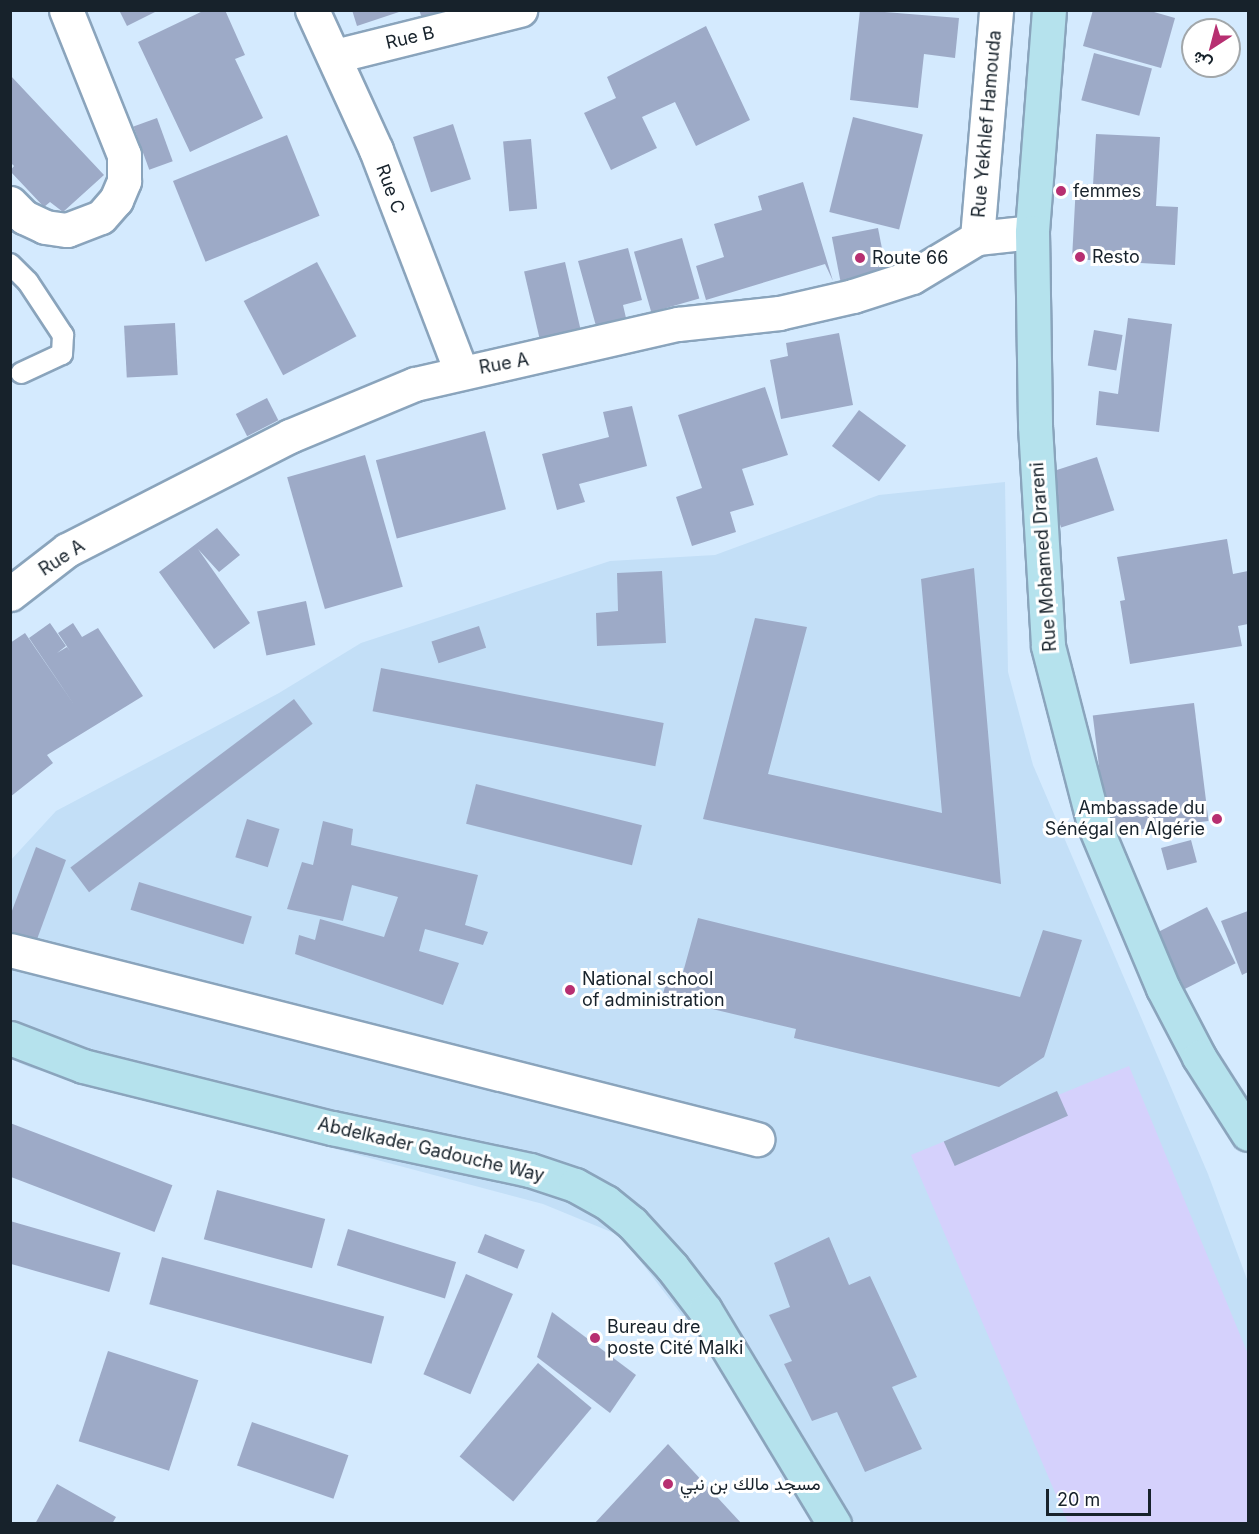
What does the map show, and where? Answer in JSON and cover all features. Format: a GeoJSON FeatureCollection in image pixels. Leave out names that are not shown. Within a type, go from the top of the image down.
{"type":"FeatureCollection","features":[{"type":"Feature","properties":{"kind":"street"},"geometry":{"type":"LineString","coordinates":[[10,203],[24,217],[45,228],[67,230],[101,217],[116,201],[124,181],[124,155],[66,10]]}},
{"type":"Feature","properties":{"kind":"street","name":"Rue C"},"geometry":{"type":"LineString","coordinates":[[312,10],[335,56],[461,372]]}},
{"type":"Feature","properties":{"kind":"street","name":"Rue B"},"geometry":{"type":"LineString","coordinates":[[335,56],[520,10]]}},
{"type":"Feature","properties":{"kind":"street","name":"Rue Yekhlef Hamouda"},"geometry":{"type":"LineString","coordinates":[[977,238],[996,10]]}},
{"type":"Feature","properties":{"kind":"street","name":"Rue Mohamed Drareni"},"geometry":{"type":"LineString","coordinates":[[1049,10],[1032,232],[1035,426],[1048,646],[1094,824],[1150,958],[1199,1057],[1248,1134]]}},
{"type":"Feature","properties":{"kind":"street","name":"Rue A"},"geometry":{"type":"LineString","coordinates":[[10,594],[67,550],[290,436],[415,384],[461,372],[561,354],[678,324],[779,314],[853,296],[912,277],[977,238],[1032,232]]}},
{"type":"Feature","properties":{"kind":"street"},"geometry":{"type":"LineString","coordinates":[[10,950],[757,1139]]}},
{"type":"Feature","properties":{"kind":"street","name":"Abdelkader Gadouche Way"},"geometry":{"type":"LineString","coordinates":[[10,1038],[83,1066],[332,1128],[530,1170],[574,1185],[606,1202],[632,1223],[664,1258],[705,1310],[834,1524]]}},
{"type":"Feature","properties":{"kind":"lane"},"geometry":{"type":"LineString","coordinates":[[10,264],[28,282],[63,335],[62,354],[21,373]]}},
{"type":"Feature","properties":{"kind":"shaded area","name":"National school of administration"},"geometry":{"type":"Polygon","coordinates":[[[1005,482],[1008,672],[1033,765],[1208,1174],[1248,1282],[1248,1523],[842,1523],[621,1236],[543,1204],[31,1068],[11,1059],[10,861],[56,811],[279,693],[361,643],[610,561],[715,555],[879,495],[1005,482]]]}},
{"type":"Feature","properties":{"kind":"shaded area"},"geometry":{"type":"Polygon","coordinates":[[[1129,1066],[1248,1354],[1248,1523],[1068,1523],[911,1155],[1129,1066]]]}},
{"type":"Feature","properties":{"kind":"building"},"geometry":{"type":"Polygon","coordinates":[[[119,10],[159,10],[127,26],[119,10]]]}},
{"type":"Feature","properties":{"kind":"building"},"geometry":{"type":"Polygon","coordinates":[[[205,10],[225,10],[245,55],[235,59],[263,118],[190,152],[138,42],[205,10]]]}},
{"type":"Feature","properties":{"kind":"building"},"geometry":{"type":"Polygon","coordinates":[[[352,10],[402,10],[402,11],[357,26],[352,10]]]}},
{"type":"Feature","properties":{"kind":"building"},"geometry":{"type":"Polygon","coordinates":[[[419,10],[443,10],[443,11],[422,18],[419,10]]]}},
{"type":"Feature","properties":{"kind":"building"},"geometry":{"type":"Polygon","coordinates":[[[860,10],[959,18],[955,58],[924,54],[918,108],[850,100],[860,10]]]}},
{"type":"Feature","properties":{"kind":"building"},"geometry":{"type":"Polygon","coordinates":[[[1093,10],[1147,10],[1175,18],[1161,68],[1083,46],[1093,10]]]}},
{"type":"Feature","properties":{"kind":"building"},"geometry":{"type":"Polygon","coordinates":[[[706,26],[750,120],[696,146],[675,102],[642,117],[657,148],[611,170],[584,113],[616,98],[607,77],[706,26]]]}},
{"type":"Feature","properties":{"kind":"building"},"geometry":{"type":"Polygon","coordinates":[[[1094,53],[1152,69],[1139,116],[1081,100],[1094,53]]]}},
{"type":"Feature","properties":{"kind":"building"},"geometry":{"type":"Polygon","coordinates":[[[10,75],[104,175],[63,212],[50,202],[44,207],[10,171],[14,166],[10,162],[10,75]]]}},
{"type":"Feature","properties":{"kind":"building"},"geometry":{"type":"Polygon","coordinates":[[[853,117],[923,134],[899,230],[829,212],[853,117]]]}},
{"type":"Feature","properties":{"kind":"building"},"geometry":{"type":"Polygon","coordinates":[[[157,118],[173,161],[149,170],[134,127],[157,118]]]}},
{"type":"Feature","properties":{"kind":"building"},"geometry":{"type":"Polygon","coordinates":[[[453,124],[471,179],[431,192],[413,137],[453,124]]]}},
{"type":"Feature","properties":{"kind":"building"},"geometry":{"type":"Polygon","coordinates":[[[1096,134],[1160,137],[1156,206],[1178,207],[1175,265],[1072,259],[1076,184],[1093,185],[1096,134]]]}},
{"type":"Feature","properties":{"kind":"building"},"geometry":{"type":"Polygon","coordinates":[[[287,135],[320,216],[206,262],[173,181],[287,135]]]}},
{"type":"Feature","properties":{"kind":"building"},"geometry":{"type":"Polygon","coordinates":[[[531,139],[537,209],[509,211],[503,141],[531,139]]]}},
{"type":"Feature","properties":{"kind":"building"},"geometry":{"type":"Polygon","coordinates":[[[803,182],[833,281],[825,264],[706,300],[696,266],[724,257],[714,224],[762,210],[758,196],[803,182]]]}},
{"type":"Feature","properties":{"kind":"building","name":"Route 66"},"geometry":{"type":"Polygon","coordinates":[[[878,228],[888,278],[842,287],[832,237],[878,228]]]}},
{"type":"Feature","properties":{"kind":"building"},"geometry":{"type":"Polygon","coordinates":[[[682,238],[699,299],[651,312],[634,252],[682,238]]]}},
{"type":"Feature","properties":{"kind":"building"},"geometry":{"type":"Polygon","coordinates":[[[628,248],[642,300],[623,305],[626,318],[596,326],[578,261],[628,248]]]}},
{"type":"Feature","properties":{"kind":"building"},"geometry":{"type":"Polygon","coordinates":[[[317,262],[356,336],[283,375],[244,301],[317,262]]]}},
{"type":"Feature","properties":{"kind":"building"},"geometry":{"type":"Polygon","coordinates":[[[565,262],[583,342],[543,351],[524,271],[565,262]]]}},
{"type":"Feature","properties":{"kind":"building"},"geometry":{"type":"Polygon","coordinates":[[[1128,318],[1172,324],[1159,432],[1096,425],[1099,391],[1118,394],[1128,318]]]}},
{"type":"Feature","properties":{"kind":"building"},"geometry":{"type":"Polygon","coordinates":[[[175,323],[178,375],[127,378],[124,326],[175,323]]]}},
{"type":"Feature","properties":{"kind":"building"},"geometry":{"type":"Polygon","coordinates":[[[1094,330],[1123,335],[1116,370],[1088,365],[1094,330]]]}},
{"type":"Feature","properties":{"kind":"building"},"geometry":{"type":"Polygon","coordinates":[[[839,333],[853,405],[781,419],[770,360],[788,356],[786,343],[839,333]]]}},
{"type":"Feature","properties":{"kind":"building"},"geometry":{"type":"Polygon","coordinates":[[[765,387],[788,455],[742,469],[754,505],[730,512],[736,532],[692,546],[676,497],[702,488],[678,415],[765,387]]]}},
{"type":"Feature","properties":{"kind":"building"},"geometry":{"type":"Polygon","coordinates":[[[267,398],[278,420],[247,436],[236,414],[267,398]]]}},
{"type":"Feature","properties":{"kind":"building"},"geometry":{"type":"Polygon","coordinates":[[[632,406],[647,466],[579,484],[585,502],[557,510],[542,454],[609,437],[603,412],[632,406]]]}},
{"type":"Feature","properties":{"kind":"building"},"geometry":{"type":"Polygon","coordinates":[[[859,410],[906,446],[879,481],[832,446],[859,410]]]}},
{"type":"Feature","properties":{"kind":"building"},"geometry":{"type":"Polygon","coordinates":[[[485,431],[506,509],[397,538],[376,460],[485,431]]]}},
{"type":"Feature","properties":{"kind":"building"},"geometry":{"type":"Polygon","coordinates":[[[365,455],[403,587],[325,609],[287,477],[365,455]]]}},
{"type":"Feature","properties":{"kind":"building"},"geometry":{"type":"Polygon","coordinates":[[[1097,457],[1114,510],[1061,528],[1044,474],[1097,457]]]}},
{"type":"Feature","properties":{"kind":"building"},"geometry":{"type":"Polygon","coordinates":[[[217,528],[240,555],[219,572],[198,549],[250,623],[214,649],[159,572],[217,528]]]}},
{"type":"Feature","properties":{"kind":"building"},"geometry":{"type":"Polygon","coordinates":[[[1227,539],[1233,574],[1248,571],[1248,624],[1238,626],[1242,646],[1130,664],[1120,601],[1125,600],[1117,557],[1227,539]]]}},
{"type":"Feature","properties":{"kind":"building"},"geometry":{"type":"Polygon","coordinates":[[[974,568],[1001,884],[703,819],[755,618],[807,627],[768,774],[942,813],[921,579],[974,568]]]}},
{"type":"Feature","properties":{"kind":"building"},"geometry":{"type":"Polygon","coordinates":[[[662,571],[666,643],[597,646],[596,613],[618,611],[617,573],[662,571]]]}},
{"type":"Feature","properties":{"kind":"building"},"geometry":{"type":"Polygon","coordinates":[[[306,601],[315,645],[266,655],[257,611],[306,601]]]}},
{"type":"Feature","properties":{"kind":"building"},"geometry":{"type":"Polygon","coordinates":[[[50,623],[66,646],[57,653],[67,647],[70,651],[58,633],[73,623],[82,637],[98,628],[143,696],[47,755],[53,763],[10,797],[10,643],[25,633],[75,706],[29,638],[50,623]]]}},
{"type":"Feature","properties":{"kind":"building"},"geometry":{"type":"Polygon","coordinates":[[[479,626],[486,648],[439,663],[431,641],[479,626]]]}},
{"type":"Feature","properties":{"kind":"building"},"geometry":{"type":"Polygon","coordinates":[[[381,668],[664,723],[655,766],[373,711],[381,668]]]}},
{"type":"Feature","properties":{"kind":"building"},"geometry":{"type":"Polygon","coordinates":[[[294,699],[313,724],[89,892],[70,868],[294,699]]]}},
{"type":"Feature","properties":{"kind":"building"},"geometry":{"type":"Polygon","coordinates":[[[1194,703],[1209,821],[1107,834],[1093,715],[1194,703]]]}},
{"type":"Feature","properties":{"kind":"building"},"geometry":{"type":"Polygon","coordinates":[[[476,784],[642,825],[632,865],[466,824],[476,784]]]}},
{"type":"Feature","properties":{"kind":"building"},"geometry":{"type":"Polygon","coordinates":[[[247,819],[280,829],[268,867],[235,857],[247,819]]]}},
{"type":"Feature","properties":{"kind":"building"},"geometry":{"type":"Polygon","coordinates":[[[323,821],[353,829],[351,845],[478,875],[465,925],[488,932],[483,945],[425,929],[419,951],[459,963],[443,1005],[295,954],[299,935],[315,940],[320,919],[384,937],[398,897],[352,885],[343,921],[287,909],[302,862],[313,865],[323,821]]]}},
{"type":"Feature","properties":{"kind":"building"},"geometry":{"type":"Polygon","coordinates":[[[1191,840],[1197,862],[1167,870],[1161,848],[1191,840]]]}},
{"type":"Feature","properties":{"kind":"building"},"geometry":{"type":"Polygon","coordinates":[[[36,847],[66,860],[32,953],[10,945],[10,916],[36,847]]]}},
{"type":"Feature","properties":{"kind":"building"},"geometry":{"type":"Polygon","coordinates":[[[139,882],[252,916],[243,944],[131,910],[139,882]]]}},
{"type":"Feature","properties":{"kind":"building"},"geometry":{"type":"Polygon","coordinates":[[[1207,907],[1236,963],[1185,989],[1156,933],[1207,907]]]}},
{"type":"Feature","properties":{"kind":"building"},"geometry":{"type":"Polygon","coordinates":[[[1248,911],[1248,972],[1242,975],[1221,921],[1248,911]]]}},
{"type":"Feature","properties":{"kind":"building"},"geometry":{"type":"Polygon","coordinates":[[[698,918],[1020,997],[1043,930],[1082,940],[1044,1057],[999,1087],[794,1038],[796,1029],[662,997],[669,973],[682,976],[698,918]]]}},
{"type":"Feature","properties":{"kind":"building"},"geometry":{"type":"Polygon","coordinates":[[[1057,1091],[1068,1116],[955,1166],[944,1141],[1057,1091]]]}},
{"type":"Feature","properties":{"kind":"building"},"geometry":{"type":"Polygon","coordinates":[[[10,1123],[172,1185],[155,1232],[10,1177],[10,1123]]]}},
{"type":"Feature","properties":{"kind":"building"},"geometry":{"type":"Polygon","coordinates":[[[217,1190],[325,1219],[312,1268],[204,1239],[217,1190]]]}},
{"type":"Feature","properties":{"kind":"building"},"geometry":{"type":"Polygon","coordinates":[[[10,1221],[121,1253],[109,1292],[10,1264],[10,1221]]]}},
{"type":"Feature","properties":{"kind":"building"},"geometry":{"type":"Polygon","coordinates":[[[348,1229],[456,1262],[445,1298],[337,1265],[348,1229]]]}},
{"type":"Feature","properties":{"kind":"building"},"geometry":{"type":"Polygon","coordinates":[[[485,1234],[525,1250],[517,1269],[478,1253],[485,1234]]]}},
{"type":"Feature","properties":{"kind":"building"},"geometry":{"type":"Polygon","coordinates":[[[829,1237],[849,1285],[870,1276],[917,1377],[892,1387],[922,1449],[865,1472],[837,1412],[812,1421],[784,1364],[792,1361],[769,1315],[790,1307],[774,1263],[829,1237]]]}},
{"type":"Feature","properties":{"kind":"building"},"geometry":{"type":"Polygon","coordinates":[[[162,1257],[384,1317],[371,1364],[149,1304],[162,1257]]]}},
{"type":"Feature","properties":{"kind":"building"},"geometry":{"type":"Polygon","coordinates":[[[466,1274],[513,1294],[470,1394],[423,1374],[466,1274]]]}},
{"type":"Feature","properties":{"kind":"building"},"geometry":{"type":"Polygon","coordinates":[[[552,1312],[636,1375],[610,1413],[537,1357],[552,1312]]]}},
{"type":"Feature","properties":{"kind":"building"},"geometry":{"type":"Polygon","coordinates":[[[108,1351],[198,1380],[169,1471],[79,1441],[108,1351]]]}},
{"type":"Feature","properties":{"kind":"building"},"geometry":{"type":"Polygon","coordinates":[[[538,1363],[592,1408],[513,1501],[460,1456],[538,1363]]]}},
{"type":"Feature","properties":{"kind":"building"},"geometry":{"type":"Polygon","coordinates":[[[252,1422],[348,1455],[333,1499],[237,1465],[252,1422]]]}},
{"type":"Feature","properties":{"kind":"building","name":"مسجد مالك بن نبي"},"geometry":{"type":"Polygon","coordinates":[[[668,1444],[742,1524],[594,1524],[668,1444]]]}},
{"type":"Feature","properties":{"kind":"building"},"geometry":{"type":"Polygon","coordinates":[[[57,1484],[116,1517],[112,1524],[35,1524],[57,1484]]]}},
{"type":"Feature","properties":{"kind":"place","name":"femmes"},"geometry":{"type":"Point","coordinates":[1061,191]}},
{"type":"Feature","properties":{"kind":"place","name":"Resto"},"geometry":{"type":"Point","coordinates":[1080,257]}},
{"type":"Feature","properties":{"kind":"place","name":"Route 66"},"geometry":{"type":"Point","coordinates":[860,258]}},
{"type":"Feature","properties":{"kind":"place","name":"Ambassade du Sénégal en Algérie"},"geometry":{"type":"Point","coordinates":[1217,819]}},
{"type":"Feature","properties":{"kind":"place","name":"National school of administration"},"geometry":{"type":"Point","coordinates":[570,990]}},
{"type":"Feature","properties":{"kind":"place","name":"Bureau dre poste Cité Malki"},"geometry":{"type":"Point","coordinates":[595,1338]}},
{"type":"Feature","properties":{"kind":"place","name":"مسجد مالك بن نبي"},"geometry":{"type":"Point","coordinates":[668,1484]}}]}
